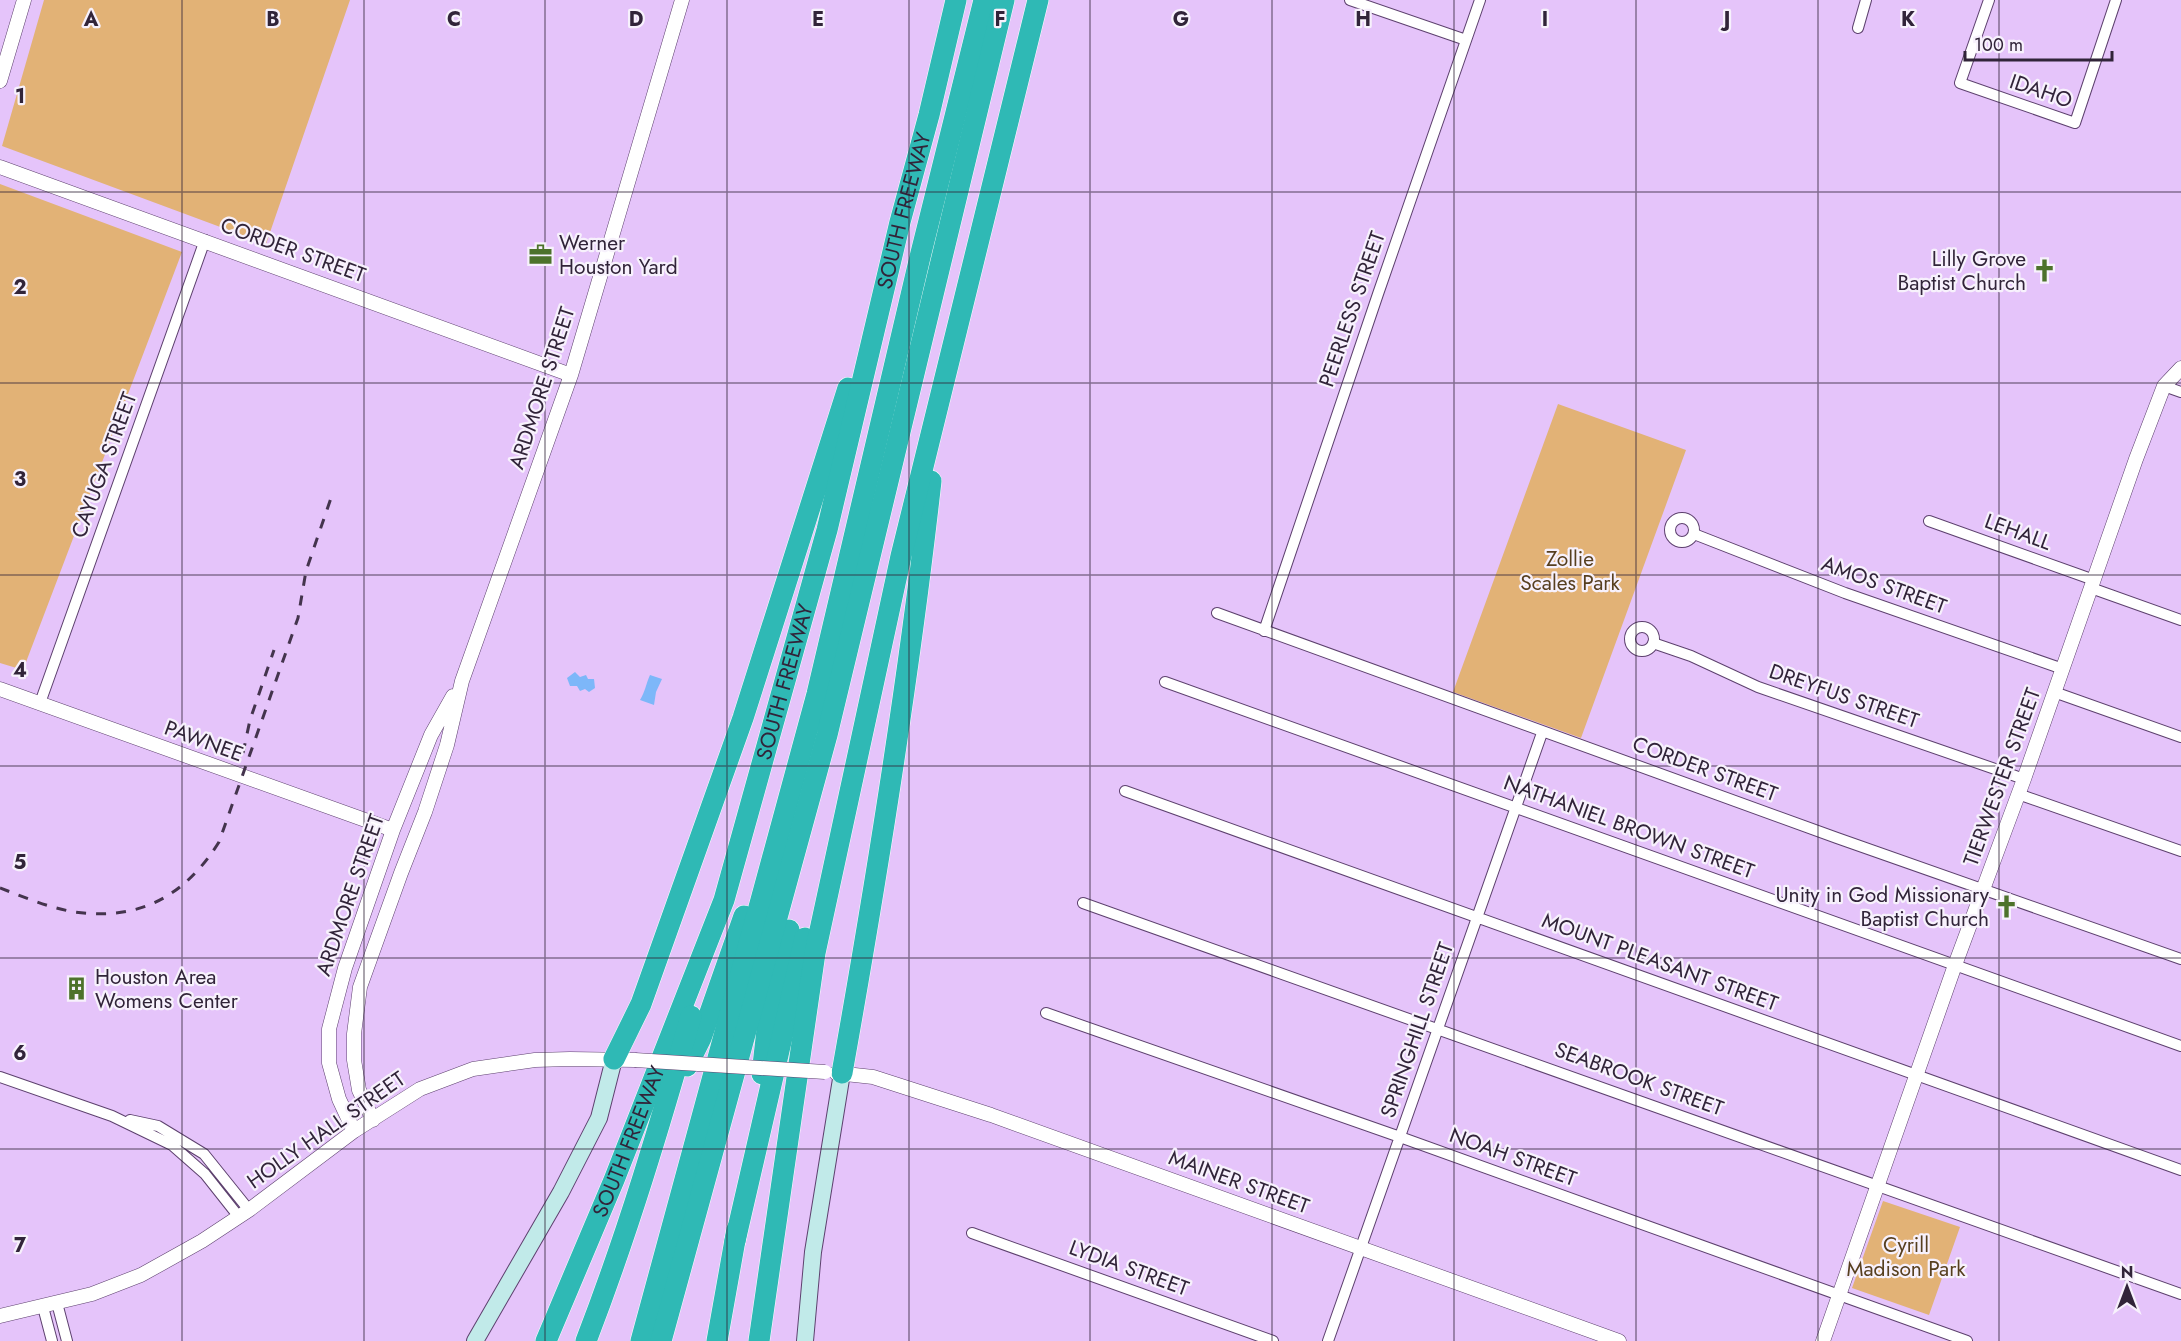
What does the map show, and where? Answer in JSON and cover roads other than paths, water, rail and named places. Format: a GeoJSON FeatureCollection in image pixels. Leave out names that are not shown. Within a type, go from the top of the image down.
{"type":"FeatureCollection","features":[{"type":"Feature","properties":{"kind":"highway","name":"SOUTH FREEWAY"},"geometry":{"type":"LineString","coordinates":[[546,1341],[614,1180],[724,900],[827,530],[900,222],[929,115],[956,0]]}},
{"type":"Feature","properties":{"kind":"highway"},"geometry":{"type":"LineString","coordinates":[[641,1341],[817,694],[920,257],[984,0]]}},
{"type":"Feature","properties":{"kind":"highway"},"geometry":{"type":"LineString","coordinates":[[661,1341],[800,841],[833,712],[1004,0]]}},
{"type":"Feature","properties":{"kind":"highway"},"geometry":{"type":"LineString","coordinates":[[759,1341],[815,953],[902,556],[1038,0]]}},
{"type":"Feature","properties":{"kind":"highway"},"geometry":{"type":"LineString","coordinates":[[614,1059],[641,1004],[750,698],[900,222]]}},
{"type":"Feature","properties":{"kind":"highway"},"geometry":{"type":"LineString","coordinates":[[833,1073],[863,953],[918,595],[941,396]]}},
{"type":"Feature","properties":{"kind":"highway"},"geometry":{"type":"LineString","coordinates":[[663,1112],[701,1038],[714,1003],[767,850],[801,722],[817,694]]}},
{"type":"Feature","properties":{"kind":"highway"},"geometry":{"type":"LineString","coordinates":[[735,1241],[826,855],[863,730]]}},
{"type":"Feature","properties":{"kind":"highway"},"geometry":{"type":"LineString","coordinates":[[717,1341],[735,1241],[767,1030],[798,886],[800,841]]}},
{"type":"Feature","properties":{"kind":"highway"},"geometry":{"type":"LineString","coordinates":[[586,1341],[602,1301],[663,1112],[724,900]]}},
{"type":"Feature","properties":{"kind":"main road"},"geometry":{"type":"LineString","coordinates":[[475,1341],[561,1192],[599,1118],[614,1059]]}},
{"type":"Feature","properties":{"kind":"main road"},"geometry":{"type":"LineString","coordinates":[[805,1341],[833,1073]]}},
{"type":"Feature","properties":{"kind":"street"},"geometry":{"type":"LineString","coordinates":[[0,81],[24,0]]}},
{"type":"Feature","properties":{"kind":"street","name":"ARDMORE STREET"},"geometry":{"type":"LineString","coordinates":[[373,1120],[359,1090],[354,1060],[354,1034],[360,991],[425,812],[447,745],[462,681],[571,375],[681,0]]}},
{"type":"Feature","properties":{"kind":"street"},"geometry":{"type":"LineString","coordinates":[[1350,0],[1466,40]]}},
{"type":"Feature","properties":{"kind":"street","name":"PEERLESS STREET"},"geometry":{"type":"LineString","coordinates":[[1264,631],[1480,0]]}},
{"type":"Feature","properties":{"kind":"street"},"geometry":{"type":"LineString","coordinates":[[1858,28],[1866,0]]}},
{"type":"Feature","properties":{"kind":"street","name":"IDAHO"},"geometry":{"type":"LineString","coordinates":[[1989,0],[1960,83],[2075,123],[2116,0]]}},
{"type":"Feature","properties":{"kind":"street","name":"CORDER STREET"},"geometry":{"type":"LineString","coordinates":[[0,167],[571,375]]}},
{"type":"Feature","properties":{"kind":"street","name":"CAYUGA STREET"},"geometry":{"type":"LineString","coordinates":[[40,703],[205,240]]}},
{"type":"Feature","properties":{"kind":"street","name":"TIERWESTER STREET"},"geometry":{"type":"LineString","coordinates":[[1823,1341],[1916,1074],[2164,386],[2181,368]]}},
{"type":"Feature","properties":{"kind":"street"},"geometry":{"type":"LineString","coordinates":[[2164,386],[2181,392]]}},
{"type":"Feature","properties":{"kind":"street","name":"LEHALL"},"geometry":{"type":"LineString","coordinates":[[1929,521],[2181,620]]}},
{"type":"Feature","properties":{"kind":"street","name":"AMOS STREET"},"geometry":{"type":"LineString","coordinates":[[1694,534],[1845,593],[2062,669]]}},
{"type":"Feature","properties":{"kind":"street","name":"CORDER STREET"},"geometry":{"type":"LineString","coordinates":[[1217,613],[1542,733],[2181,959]]}},
{"type":"Feature","properties":{"kind":"street","name":"DREYFUS STREET"},"geometry":{"type":"LineString","coordinates":[[1653,643],[1691,656],[1758,687],[2024,779]]}},
{"type":"Feature","properties":{"kind":"street","name":"ARDMORE STREET"},"geometry":{"type":"LineString","coordinates":[[354,1131],[339,1099],[329,1063],[329,1029],[340,985],[393,830],[431,735],[462,681]]}},
{"type":"Feature","properties":{"kind":"street","name":"NATHANIEL BROWN STREET"},"geometry":{"type":"LineString","coordinates":[[1165,682],[2181,1046]]}},
{"type":"Feature","properties":{"kind":"street","name":"PAWNEE"},"geometry":{"type":"LineString","coordinates":[[0,689],[393,830]]}},
{"type":"Feature","properties":{"kind":"street"},"geometry":{"type":"LineString","coordinates":[[2054,692],[2181,737]]}},
{"type":"Feature","properties":{"kind":"street","name":"SPRINGHILL STREET"},"geometry":{"type":"LineString","coordinates":[[1328,1341],[1542,733]]}},
{"type":"Feature","properties":{"kind":"street","name":"MOUNT PLEASANT STREET"},"geometry":{"type":"LineString","coordinates":[[1125,791],[2181,1170]]}},
{"type":"Feature","properties":{"kind":"street"},"geometry":{"type":"LineString","coordinates":[[2018,795],[2181,851]]}},
{"type":"Feature","properties":{"kind":"street","name":"SEABROOK STREET"},"geometry":{"type":"LineString","coordinates":[[1083,903],[2181,1293]]}},
{"type":"Feature","properties":{"kind":"street"},"geometry":{"type":"LineString","coordinates":[[340,985],[360,991]]}},
{"type":"Feature","properties":{"kind":"street","name":"NOAH STREET"},"geometry":{"type":"LineString","coordinates":[[1046,1013],[1400,1137],[1967,1341]]}},
{"type":"Feature","properties":{"kind":"street","name":"HOLLY HALL STREET"},"geometry":{"type":"LineString","coordinates":[[0,1316],[92,1294],[141,1275],[202,1241],[244,1213],[354,1131],[420,1089],[473,1069],[535,1060],[614,1059],[833,1073]]}},
{"type":"Feature","properties":{"kind":"street","name":"MAINER STREET"},"geometry":{"type":"LineString","coordinates":[[833,1073],[873,1077],[927,1093],[1619,1341]]}},
{"type":"Feature","properties":{"kind":"street"},"geometry":{"type":"LineString","coordinates":[[0,1077],[112,1116],[172,1145],[244,1213]]}},
{"type":"Feature","properties":{"kind":"street","name":"LYDIA STREET"},"geometry":{"type":"LineString","coordinates":[[972,1233],[1272,1341]]}},
{"type":"Feature","properties":{"kind":"street"},"geometry":{"type":"LineString","coordinates":[[57,1303],[67,1341]]}},
{"type":"Feature","properties":{"kind":"street"},"geometry":{"type":"LineString","coordinates":[[43,1307],[52,1341]]}},
{"type":"Feature","properties":{"kind":"water"},"geometry":{"type":"Polygon","coordinates":[[[575,672],[580,677],[586,675],[588,679],[594,679],[595,688],[589,692],[585,689],[580,691],[577,686],[570,686],[567,678],[575,672]]]}},
{"type":"Feature","properties":{"kind":"water"},"geometry":{"type":"Polygon","coordinates":[[[650,675],[662,679],[656,692],[654,705],[640,700],[650,675]]]}},
{"type":"Feature","properties":{"kind":"railway"},"geometry":{"type":"LineString","coordinates":[[0,888],[65,910],[98,914],[120,912],[159,901],[176,890],[206,861],[219,842],[298,618],[306,571],[331,498]]}},
{"type":"Feature","properties":{"kind":"railway"},"geometry":{"type":"LineString","coordinates":[[243,753],[250,720],[274,650]]}},
{"type":"Feature","properties":{"kind":"place","name":"Werner Houston Yard"},"geometry":{"type":"Point","coordinates":[541,255]}},
{"type":"Feature","properties":{"kind":"place","name":"Lilly Grove Baptist Church"},"geometry":{"type":"Point","coordinates":[2044,271]}},
{"type":"Feature","properties":{"kind":"place","name":"Unity in God Missionary Baptist Church"},"geometry":{"type":"Point","coordinates":[2007,907]}},
{"type":"Feature","properties":{"kind":"place","name":"Houston Area Womens Center"},"geometry":{"type":"Point","coordinates":[77,989]}},
{"type":"Feature","properties":{"kind":"park label","name":"Zollie Scales Park"},"geometry":{"type":"Point","coordinates":[1570,571]}},
{"type":"Feature","properties":{"kind":"park label","name":"Cyrill Madison Park"},"geometry":{"type":"Point","coordinates":[1906,1257]}}]}
